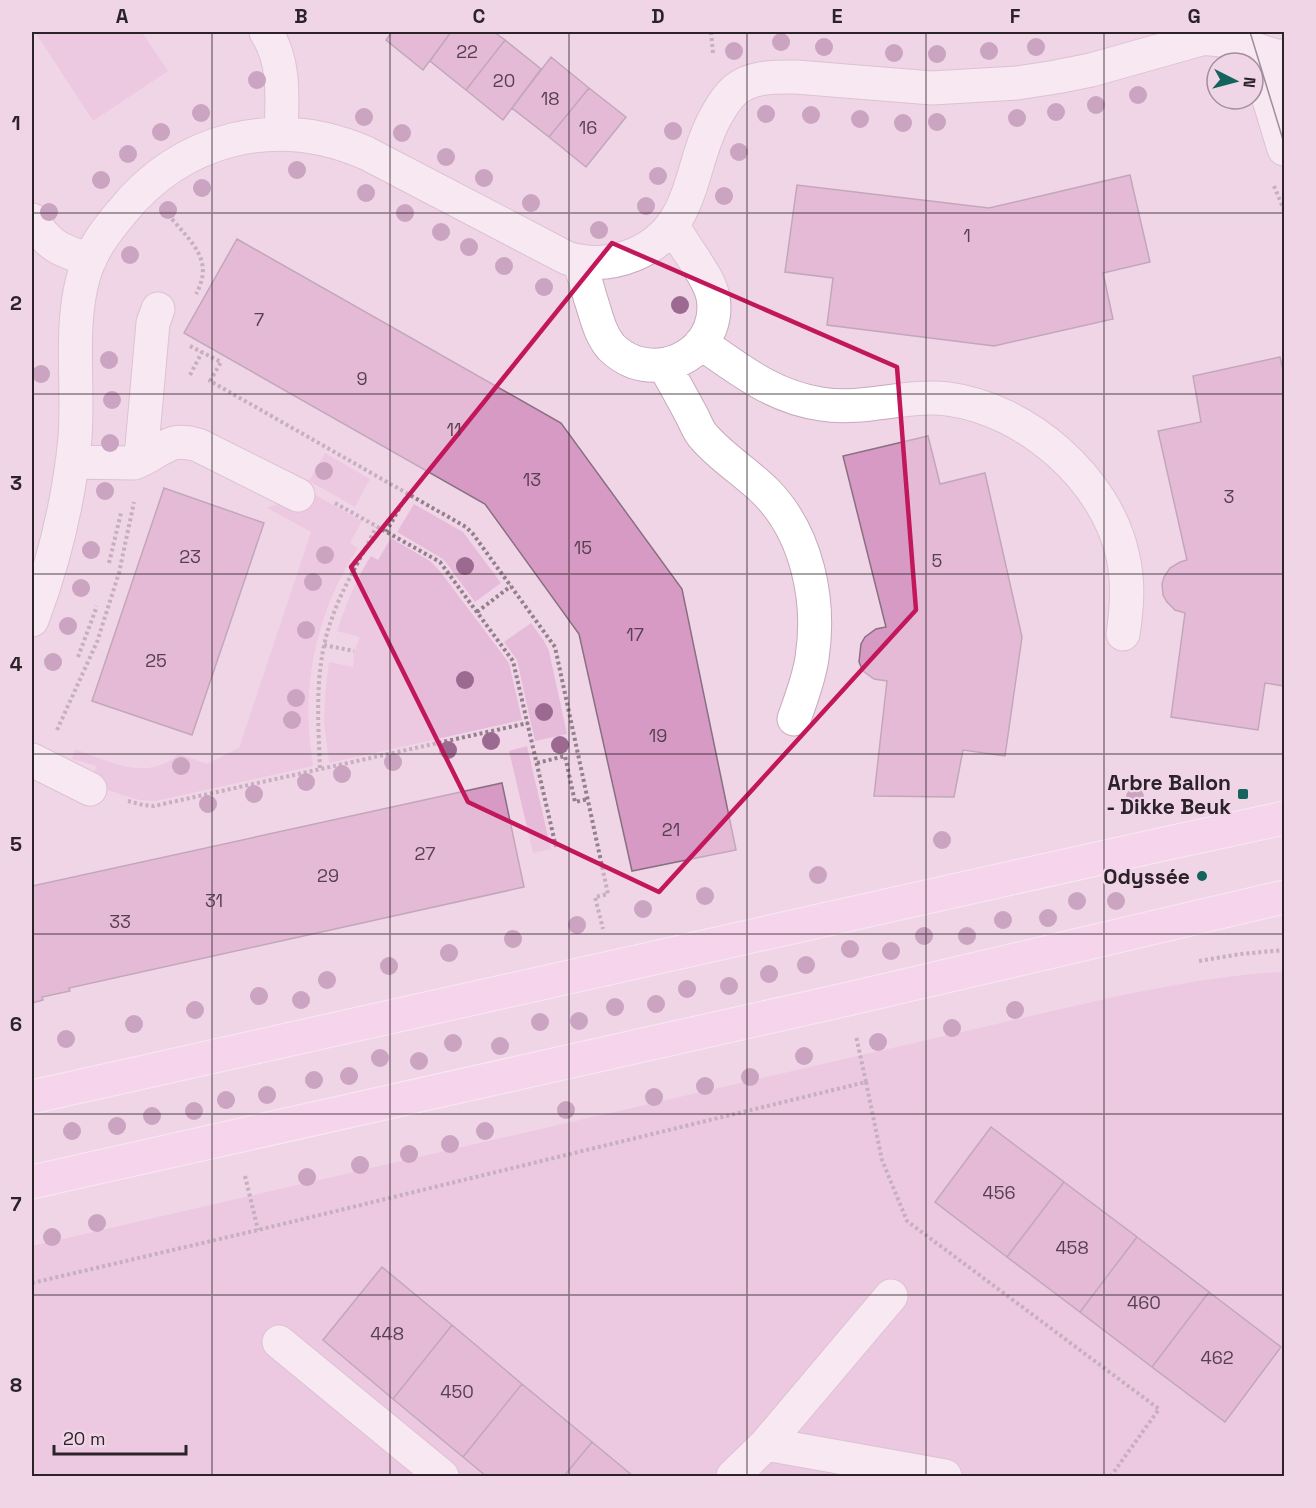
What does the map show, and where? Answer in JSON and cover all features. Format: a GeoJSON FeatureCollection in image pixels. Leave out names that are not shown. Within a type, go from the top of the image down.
{"type":"FeatureCollection","features":[{"type":"Feature","properties":{"kind":"main road"},"geometry":{"type":"LineString","coordinates":[[32,1097],[1284,818]]}},
{"type":"Feature","properties":{"kind":"main road"},"geometry":{"type":"LineString","coordinates":[[32,1182],[848,999],[1284,897]]}},
{"type":"Feature","properties":{"kind":"street"},"geometry":{"type":"LineString","coordinates":[[266,32],[276,51],[280,66],[281,135]]}},
{"type":"Feature","properties":{"kind":"street"},"geometry":{"type":"LineString","coordinates":[[32,620],[59,534],[72,462],[76,402],[76,312],[84,275],[97,244],[134,196],[161,172],[207,148],[255,135],[324,138],[346,144],[567,258],[596,264],[618,261],[658,242],[672,225],[687,200],[704,142],[722,105],[735,90],[760,79],[796,77],[932,88],[1017,83],[1091,70],[1221,35],[1278,55],[1266,90],[1284,149]]}},
{"type":"Feature","properties":{"kind":"street"},"geometry":{"type":"LineString","coordinates":[[32,220],[41,235],[51,244],[90,260]]}},
{"type":"Feature","properties":{"kind":"street"},"geometry":{"type":"LineString","coordinates":[[579,262],[601,333],[612,349],[628,360],[646,366],[678,361],[691,354],[701,343],[710,329],[714,313],[713,296],[707,280],[672,225]]}},
{"type":"Feature","properties":{"kind":"street"},"geometry":{"type":"LineString","coordinates":[[134,463],[140,455],[142,446],[153,323],[158,309]]}},
{"type":"Feature","properties":{"kind":"street"},"geometry":{"type":"LineString","coordinates":[[701,343],[770,389],[794,398],[820,404],[846,406],[918,399],[946,399],[976,405],[1031,430],[1073,467],[1097,495],[1113,524],[1123,556],[1127,583],[1127,608],[1122,634]]}},
{"type":"Feature","properties":{"kind":"street"},"geometry":{"type":"LineString","coordinates":[[664,365],[702,436],[745,472],[781,510],[794,532],[806,563],[813,596],[812,658],[794,719]]}},
{"type":"Feature","properties":{"kind":"street"},"geometry":{"type":"LineString","coordinates":[[72,462],[134,463],[144,460],[173,443],[186,442],[198,445],[298,495]]}},
{"type":"Feature","properties":{"kind":"street"},"geometry":{"type":"LineString","coordinates":[[32,760],[90,789]]}},
{"type":"Feature","properties":{"kind":"street"},"geometry":{"type":"LineString","coordinates":[[733,1476],[766,1444],[891,1296]]}},
{"type":"Feature","properties":{"kind":"street"},"geometry":{"type":"LineString","coordinates":[[279,1342],[442,1476]]}},
{"type":"Feature","properties":{"kind":"street"},"geometry":{"type":"LineString","coordinates":[[766,1444],[945,1476]]}},
{"type":"Feature","properties":{"kind":"path"},"geometry":{"type":"LineString","coordinates":[[711,32],[713,53]]}},
{"type":"Feature","properties":{"kind":"path"},"geometry":{"type":"LineString","coordinates":[[172,219],[194,244],[203,263],[202,283],[191,303]]}},
{"type":"Feature","properties":{"kind":"path"},"geometry":{"type":"LineString","coordinates":[[185,343],[221,362],[210,381],[466,527],[555,647],[608,894],[595,897],[604,933]]}},
{"type":"Feature","properties":{"kind":"path"},"geometry":{"type":"LineString","coordinates":[[64,715],[97,642],[119,573],[137,486],[134,463]]}},
{"type":"Feature","properties":{"kind":"path"},"geometry":{"type":"LineString","coordinates":[[298,495],[304,485],[440,562],[513,661],[556,847]]}},
{"type":"Feature","properties":{"kind":"path"},"geometry":{"type":"LineString","coordinates":[[386,532],[408,493]]}},
{"type":"Feature","properties":{"kind":"path"},"geometry":{"type":"LineString","coordinates":[[109,563],[121,513]]}},
{"type":"Feature","properties":{"kind":"path"},"geometry":{"type":"LineString","coordinates":[[320,768],[318,705],[324,645],[341,595],[376,527]]}},
{"type":"Feature","properties":{"kind":"path"},"geometry":{"type":"LineString","coordinates":[[477,612],[511,586]]}},
{"type":"Feature","properties":{"kind":"path"},"geometry":{"type":"LineString","coordinates":[[78,657],[97,606]]}},
{"type":"Feature","properties":{"kind":"path"},"geometry":{"type":"LineString","coordinates":[[324,645],[354,651]]}},
{"type":"Feature","properties":{"kind":"path"},"geometry":{"type":"LineString","coordinates":[[90,789],[143,805],[154,806],[528,723]]}},
{"type":"Feature","properties":{"kind":"path"},"geometry":{"type":"LineString","coordinates":[[537,763],[566,756],[575,802],[588,799]]}},
{"type":"Feature","properties":{"kind":"path"},"geometry":{"type":"LineString","coordinates":[[848,999],[882,1160],[907,1221],[1159,1409],[1111,1476]]}},
{"type":"Feature","properties":{"kind":"path"},"geometry":{"type":"LineString","coordinates":[[32,1283],[866,1082]]}},
{"type":"Feature","properties":{"kind":"path"},"geometry":{"type":"LineString","coordinates":[[235,1137],[258,1230]]}},
{"type":"Feature","properties":{"kind":"highlighted area"},"geometry":{"type":"Polygon","coordinates":[[[612,243],[897,367],[916,610],[659,892],[468,802],[351,567],[612,243]]]}},
{"type":"Feature","properties":{"kind":"shaded area"},"geometry":{"type":"Polygon","coordinates":[[[35,32],[142,32],[168,71],[93,121],[35,32]]]}},
{"type":"Feature","properties":{"kind":"shaded area"},"geometry":{"type":"Polygon","coordinates":[[[325,453],[370,479],[355,507],[309,481],[325,453]]]}},
{"type":"Feature","properties":{"kind":"shaded area"},"geometry":{"type":"Polygon","coordinates":[[[303,488],[362,521],[350,543],[358,548],[326,612],[314,658],[309,705],[309,734],[313,766],[156,801],[139,800],[91,785],[96,766],[72,759],[75,749],[119,765],[141,768],[163,764],[179,754],[207,764],[239,748],[311,532],[267,508],[289,502],[303,488]]]}},
{"type":"Feature","properties":{"kind":"shaded area"},"geometry":{"type":"Polygon","coordinates":[[[414,504],[463,532],[501,583],[475,602],[444,560],[397,532],[414,504]]]}},
{"type":"Feature","properties":{"kind":"shaded area"},"geometry":{"type":"Polygon","coordinates":[[[391,538],[430,561],[439,570],[509,663],[522,720],[329,763],[324,723],[329,662],[353,667],[354,652],[360,637],[337,631],[352,592],[371,556],[378,560],[391,538]]]}},
{"type":"Feature","properties":{"kind":"shaded area"},"geometry":{"type":"Polygon","coordinates":[[[531,623],[549,651],[567,734],[535,741],[517,660],[504,642],[531,623]]]}},
{"type":"Feature","properties":{"kind":"shaded area"},"geometry":{"type":"Polygon","coordinates":[[[527,746],[551,849],[533,853],[509,751],[527,746]]]}},
{"type":"Feature","properties":{"kind":"shaded area"},"geometry":{"type":"Polygon","coordinates":[[[1284,972],[1284,1476],[32,1476],[32,1246],[1122,995],[1223,978],[1284,972]]]}},
{"type":"Feature","properties":{"kind":"building"},"geometry":{"type":"Polygon","coordinates":[[[392,32],[451,32],[423,70],[386,40],[392,32]]]}},
{"type":"Feature","properties":{"kind":"building"},"geometry":{"type":"Polygon","coordinates":[[[451,32],[494,32],[505,40],[466,90],[430,61],[451,32]]]}},
{"type":"Feature","properties":{"kind":"building"},"geometry":{"type":"Polygon","coordinates":[[[505,40],[541,69],[503,120],[466,90],[505,40]]]}},
{"type":"Feature","properties":{"kind":"building"},"geometry":{"type":"Polygon","coordinates":[[[551,57],[589,88],[549,137],[512,108],[551,57]]]}},
{"type":"Feature","properties":{"kind":"building"},"geometry":{"type":"Polygon","coordinates":[[[589,88],[626,117],[586,167],[549,137],[589,88]]]}},
{"type":"Feature","properties":{"kind":"building"},"geometry":{"type":"Polygon","coordinates":[[[1130,175],[1150,262],[1103,273],[1113,319],[994,346],[827,325],[833,278],[785,272],[797,185],[989,208],[1130,175]]]}},
{"type":"Feature","properties":{"kind":"building"},"geometry":{"type":"Polygon","coordinates":[[[237,239],[561,423],[682,589],[736,850],[632,871],[579,634],[485,504],[184,333],[237,239]]]}},
{"type":"Feature","properties":{"kind":"building"},"geometry":{"type":"Polygon","coordinates":[[[1280,357],[1284,375],[1284,686],[1265,683],[1258,730],[1171,717],[1185,613],[1175,610],[1167,602],[1163,595],[1162,584],[1170,568],[1187,560],[1158,431],[1201,422],[1193,376],[1280,357]]]}},
{"type":"Feature","properties":{"kind":"building"},"geometry":{"type":"Polygon","coordinates":[[[928,436],[940,484],[985,473],[1022,637],[1005,756],[963,750],[954,797],[874,796],[887,681],[874,679],[863,671],[859,662],[861,644],[865,637],[876,629],[886,627],[843,456],[928,436]]]}},
{"type":"Feature","properties":{"kind":"building"},"geometry":{"type":"Polygon","coordinates":[[[164,488],[264,523],[192,735],[92,701],[164,488]]]}},
{"type":"Feature","properties":{"kind":"building"},"geometry":{"type":"Polygon","coordinates":[[[502,783],[524,887],[69,988],[70,991],[42,997],[43,1000],[32,1003],[32,886],[502,783]]]}},
{"type":"Feature","properties":{"kind":"building"},"geometry":{"type":"Polygon","coordinates":[[[991,1127],[1064,1182],[1007,1257],[935,1202],[991,1127]]]}},
{"type":"Feature","properties":{"kind":"building"},"geometry":{"type":"Polygon","coordinates":[[[1064,1182],[1137,1237],[1080,1312],[1007,1257],[1064,1182]]]}},
{"type":"Feature","properties":{"kind":"building"},"geometry":{"type":"Polygon","coordinates":[[[1137,1237],[1209,1292],[1152,1367],[1080,1312],[1137,1237]]]}},
{"type":"Feature","properties":{"kind":"building"},"geometry":{"type":"Polygon","coordinates":[[[382,1267],[452,1325],[393,1399],[323,1340],[382,1267]]]}},
{"type":"Feature","properties":{"kind":"building"},"geometry":{"type":"Polygon","coordinates":[[[1209,1292],[1281,1347],[1225,1422],[1152,1367],[1209,1292]]]}},
{"type":"Feature","properties":{"kind":"building"},"geometry":{"type":"Polygon","coordinates":[[[452,1325],[522,1384],[463,1457],[393,1399],[452,1325]]]}},
{"type":"Feature","properties":{"kind":"building"},"geometry":{"type":"Polygon","coordinates":[[[522,1384],[592,1442],[564,1476],[486,1476],[463,1457],[522,1384]]]}},
{"type":"Feature","properties":{"kind":"building"},"geometry":{"type":"Polygon","coordinates":[[[592,1442],[633,1476],[564,1476],[592,1442]]]}},
{"type":"Feature","properties":{"kind":"tram line"},"geometry":{"type":"LineString","coordinates":[[1250,32],[1284,143]]}},
{"type":"Feature","properties":{"kind":"place","name":"Arbre Ballon - Dikke Beuk"},"geometry":{"type":"Point","coordinates":[1243,794]}},
{"type":"Feature","properties":{"kind":"place","name":"Odyssée"},"geometry":{"type":"Point","coordinates":[1202,876]}}]}
